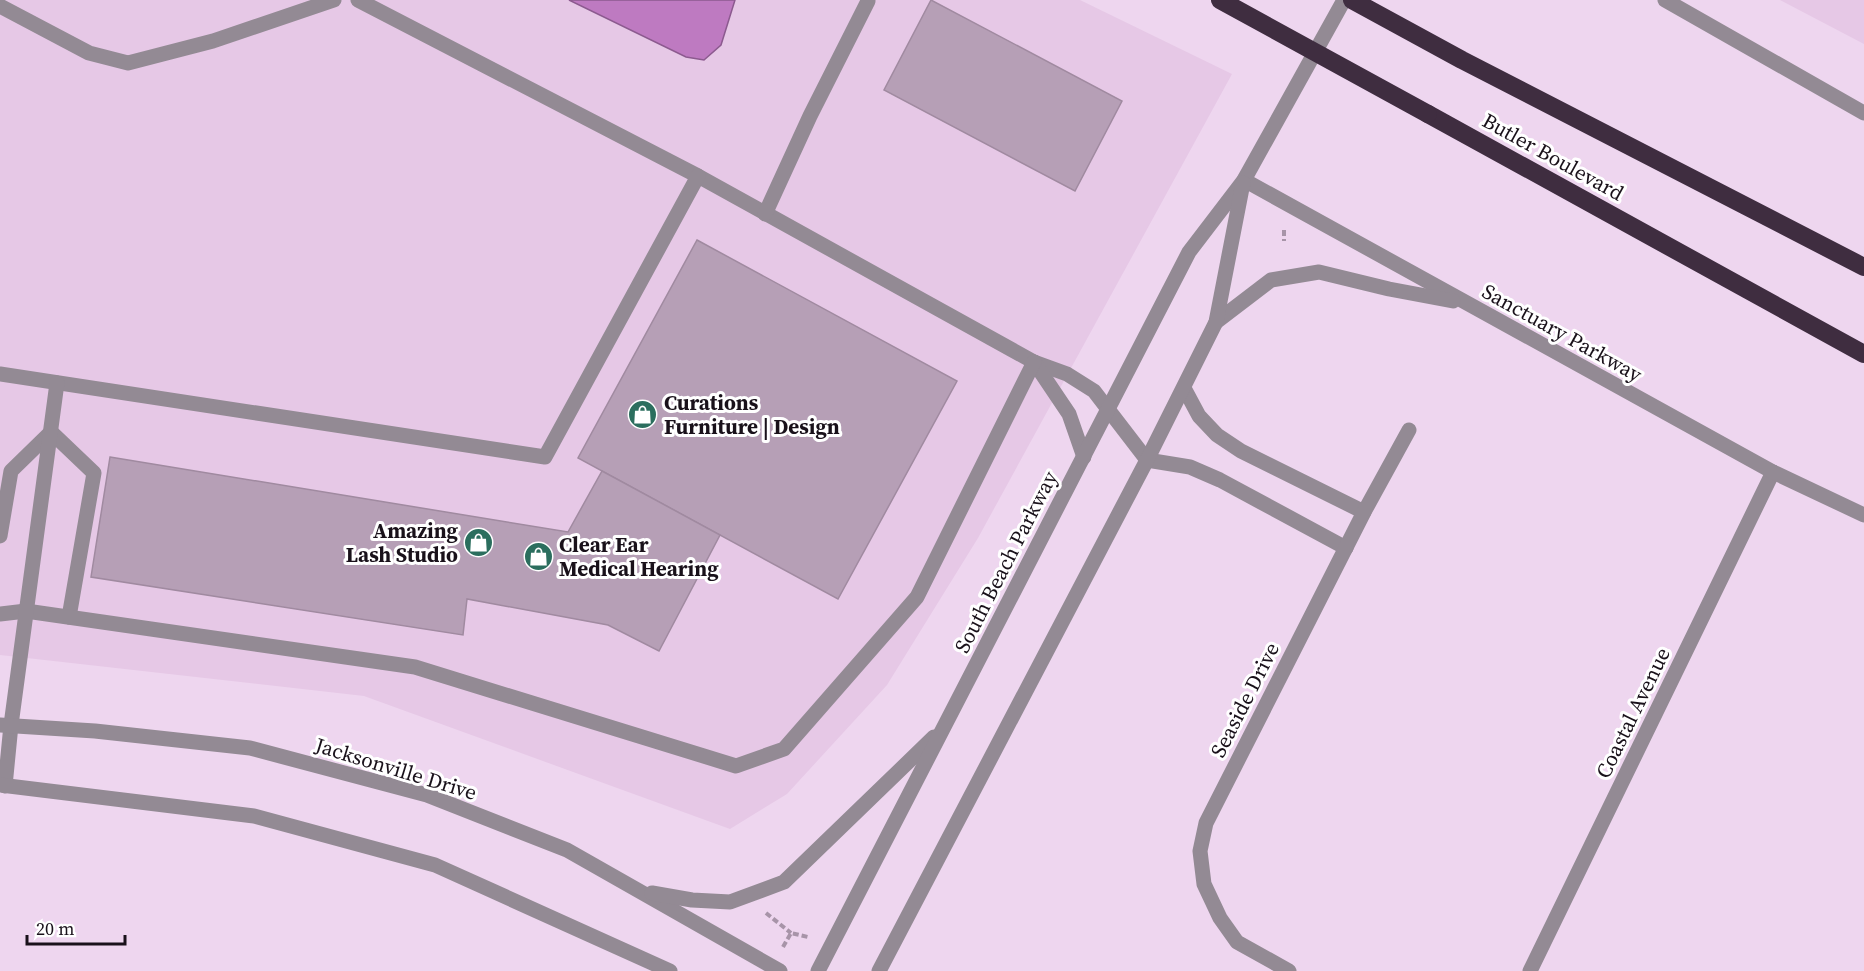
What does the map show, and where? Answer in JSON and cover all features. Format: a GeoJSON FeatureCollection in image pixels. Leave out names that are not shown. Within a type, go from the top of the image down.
{"type":"FeatureCollection","features":[{"type":"Feature","properties":{"kind":"highway","name":"Butler Boulevard"},"geometry":{"type":"LineString","coordinates":[[1220,0],[1864,354]]}},
{"type":"Feature","properties":{"kind":"highway","name":"Butler Boulevard"},"geometry":{"type":"LineString","coordinates":[[1352,0],[1462,60],[1864,267]]}},
{"type":"Feature","properties":{"kind":"street"},"geometry":{"type":"LineString","coordinates":[[0,6],[89,53],[128,63],[213,41],[334,0]]}},
{"type":"Feature","properties":{"kind":"street"},"geometry":{"type":"LineString","coordinates":[[358,0],[698,176],[1034,362],[1067,374],[1094,391],[1147,460],[1190,467],[1220,480],[1346,549]]}},
{"type":"Feature","properties":{"kind":"street","name":"South Beach Parkway"},"geometry":{"type":"LineString","coordinates":[[818,971],[1189,252],[1244,180],[1344,0]]}},
{"type":"Feature","properties":{"kind":"street"},"geometry":{"type":"LineString","coordinates":[[1665,0],[1864,113]]}},
{"type":"Feature","properties":{"kind":"street"},"geometry":{"type":"LineString","coordinates":[[765,214],[810,116],[868,1]]}},
{"type":"Feature","properties":{"kind":"street"},"geometry":{"type":"LineString","coordinates":[[0,374],[545,457],[698,176]]}},
{"type":"Feature","properties":{"kind":"street","name":"South Beach Parkway"},"geometry":{"type":"LineString","coordinates":[[879,971],[1147,460],[1215,322],[1244,180]]}},
{"type":"Feature","properties":{"kind":"street","name":"Sanctuary Parkway"},"geometry":{"type":"LineString","coordinates":[[1244,180],[1773,472],[1864,515]]}},
{"type":"Feature","properties":{"kind":"street"},"geometry":{"type":"LineString","coordinates":[[1215,322],[1271,280],[1319,272],[1465,304]]}},
{"type":"Feature","properties":{"kind":"street"},"geometry":{"type":"LineString","coordinates":[[1034,362],[1069,414],[1084,457]]}},
{"type":"Feature","properties":{"kind":"street"},"geometry":{"type":"LineString","coordinates":[[0,614],[26,611],[415,667],[736,766],[784,749],[917,597],[1034,362]]}},
{"type":"Feature","properties":{"kind":"street"},"geometry":{"type":"LineString","coordinates":[[57,383],[26,611],[5,725],[3,786],[254,816],[435,865],[670,971]]}},
{"type":"Feature","properties":{"kind":"street"},"geometry":{"type":"LineString","coordinates":[[1184,388],[1199,416],[1216,435],[1241,451],[1364,512]]}},
{"type":"Feature","properties":{"kind":"street","name":"Seaside Drive"},"geometry":{"type":"LineString","coordinates":[[1289,971],[1237,942],[1220,918],[1204,884],[1200,851],[1206,823],[1364,512],[1409,430]]}},
{"type":"Feature","properties":{"kind":"street"},"geometry":{"type":"LineString","coordinates":[[51,432],[94,473],[69,617]]}},
{"type":"Feature","properties":{"kind":"street"},"geometry":{"type":"LineString","coordinates":[[0,536],[10,471],[51,432]]}},
{"type":"Feature","properties":{"kind":"street","name":"Coastal Avenue"},"geometry":{"type":"LineString","coordinates":[[1530,971],[1773,472]]}},
{"type":"Feature","properties":{"kind":"street","name":"Jacksonville Drive"},"geometry":{"type":"LineString","coordinates":[[5,725],[95,731],[261,751],[427,795],[567,850],[780,971]]}},
{"type":"Feature","properties":{"kind":"street"},"geometry":{"type":"LineString","coordinates":[[639,891],[692,900],[730,902],[784,882],[945,727]]}},
{"type":"Feature","properties":{"kind":"path"},"geometry":{"type":"LineString","coordinates":[[760,908],[791,933],[808,937]]}},
{"type":"Feature","properties":{"kind":"path"},"geometry":{"type":"LineString","coordinates":[[781,950],[791,933]]}},
{"type":"Feature","properties":{"kind":"shaded area"},"geometry":{"type":"Polygon","coordinates":[[[0,0],[1080,0],[1232,74],[978,538],[887,685],[787,794],[730,829],[364,696],[0,655],[0,0]]]}},
{"type":"Feature","properties":{"kind":"shaded area"},"geometry":{"type":"Polygon","coordinates":[[[569,0],[735,0],[721,45],[704,60],[686,57],[569,0]]]}},
{"type":"Feature","properties":{"kind":"shaded area"},"geometry":{"type":"Polygon","coordinates":[[[1780,0],[1864,0],[1864,44],[1780,0]]]}},
{"type":"Feature","properties":{"kind":"building"},"geometry":{"type":"Polygon","coordinates":[[[931,0],[1122,101],[1075,191],[884,90],[931,0]]]}},
{"type":"Feature","properties":{"kind":"building"},"geometry":{"type":"Polygon","coordinates":[[[697,240],[957,381],[838,599],[578,458],[697,240]]]}},
{"type":"Feature","properties":{"kind":"building"},"geometry":{"type":"Polygon","coordinates":[[[110,457],[568,532],[602,471],[720,535],[659,651],[608,625],[467,599],[463,635],[91,577],[110,457]]]}},
{"type":"Feature","properties":{"kind":"place","name":"Curations Furniture | Design"},"geometry":{"type":"Point","coordinates":[643,415]}},
{"type":"Feature","properties":{"kind":"place","name":"Amazing Lash Studio"},"geometry":{"type":"Point","coordinates":[479,543]}},
{"type":"Feature","properties":{"kind":"place","name":"Clear Ear Medical Hearing"},"geometry":{"type":"Point","coordinates":[538,557]}}]}
